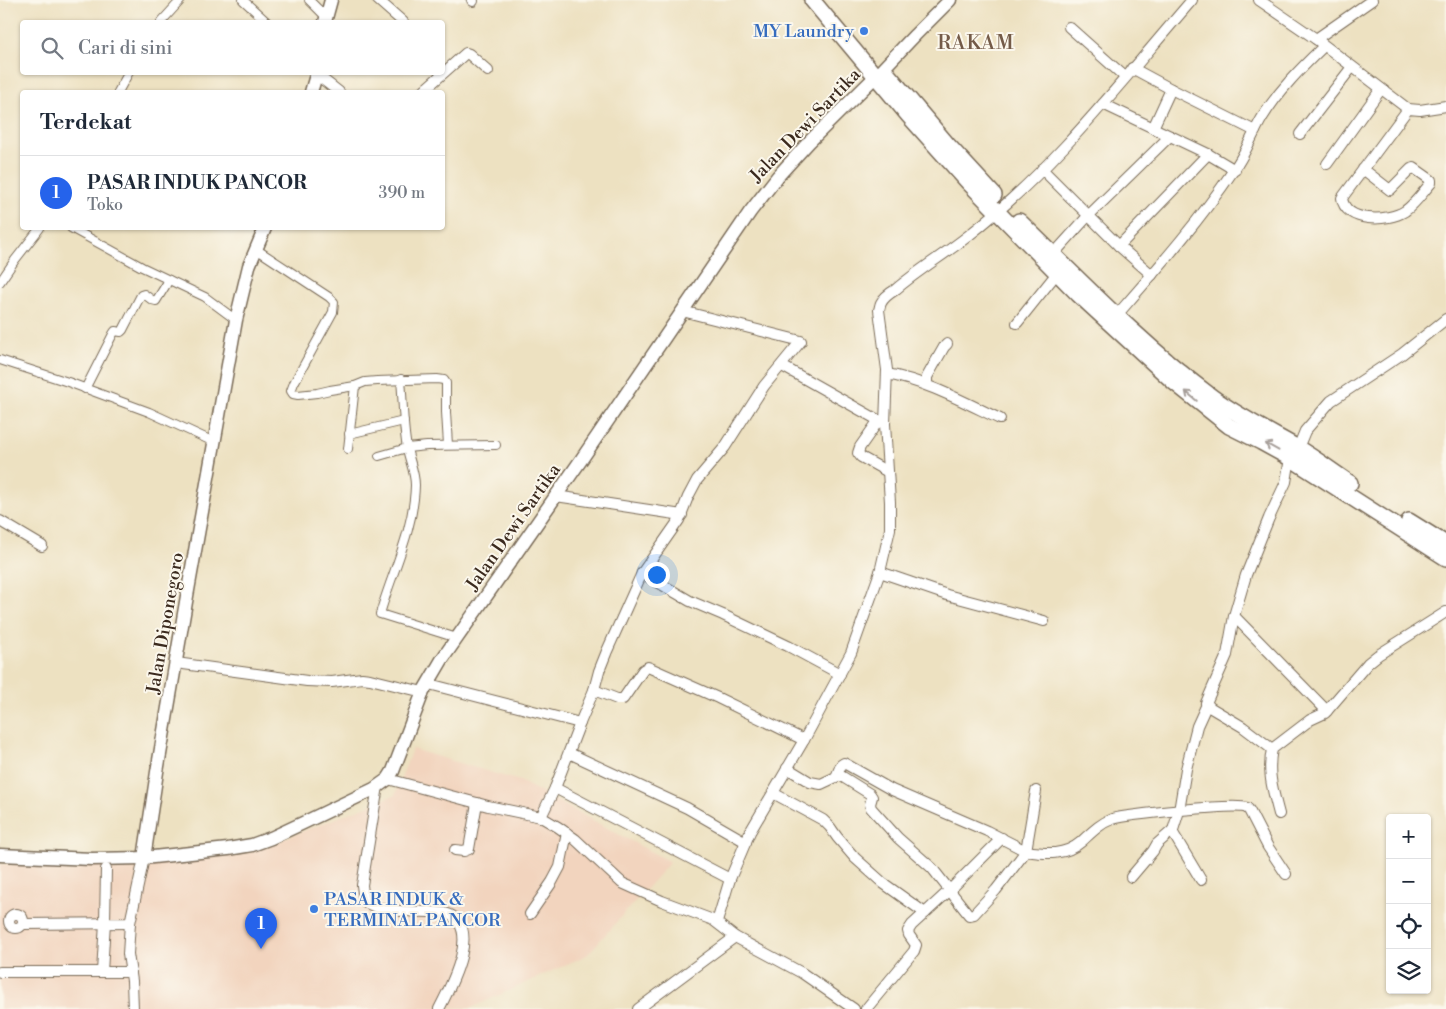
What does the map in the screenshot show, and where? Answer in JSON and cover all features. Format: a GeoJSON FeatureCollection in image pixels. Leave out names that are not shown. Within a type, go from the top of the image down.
{"type":"FeatureCollection","features":[{"type":"Feature","properties":{"kind":"main road"},"geometry":{"type":"LineString","coordinates":[[812,0],[948,145],[1001,210],[1108,323],[1178,378],[1234,412],[1250,429],[1294,453],[1446,544]]}},
{"type":"Feature","properties":{"kind":"main road"},"geometry":{"type":"LineString","coordinates":[[826,0],[879,72]]}},
{"type":"Feature","properties":{"kind":"main road"},"geometry":{"type":"LineString","coordinates":[[1052,264],[1116,316],[1229,426],[1250,429]]}},
{"type":"Feature","properties":{"kind":"main road"},"geometry":{"type":"LineString","coordinates":[[1294,453],[1446,558]]}},
{"type":"Feature","properties":{"kind":"street"},"geometry":{"type":"LineString","coordinates":[[162,20],[181,0]]}},
{"type":"Feature","properties":{"kind":"street"},"geometry":{"type":"LineString","coordinates":[[243,0],[265,20]]}},
{"type":"Feature","properties":{"kind":"street"},"geometry":{"type":"LineString","coordinates":[[309,0],[326,20]]}},
{"type":"Feature","properties":{"kind":"street"},"geometry":{"type":"LineString","coordinates":[[326,20],[331,0]]}},
{"type":"Feature","properties":{"kind":"street"},"geometry":{"type":"LineString","coordinates":[[378,0],[401,20]]}},
{"type":"Feature","properties":{"kind":"street","name":"Jalan Dewi Sartika"},"geometry":{"type":"LineString","coordinates":[[383,783],[393,771],[426,688],[457,638],[750,212],[778,176],[809,142],[950,0]]}},
{"type":"Feature","properties":{"kind":"street"},"geometry":{"type":"LineString","coordinates":[[717,922],[730,879],[750,832],[804,740],[851,653],[880,572],[890,529],[888,472],[882,422],[887,374],[884,336],[879,310],[881,302],[901,284],[963,240],[1001,210],[1103,104],[1192,0]]}},
{"type":"Feature","properties":{"kind":"street"},"geometry":{"type":"LineString","coordinates":[[1259,0],[1320,42],[1408,109],[1416,111],[1446,106]]}},
{"type":"Feature","properties":{"kind":"street"},"geometry":{"type":"LineString","coordinates":[[1116,316],[1191,230],[1235,170],[1255,130],[1284,86],[1320,42],[1372,0]]}},
{"type":"Feature","properties":{"kind":"street"},"geometry":{"type":"LineString","coordinates":[[1069,27],[1125,77]]}},
{"type":"Feature","properties":{"kind":"street"},"geometry":{"type":"LineString","coordinates":[[445,67],[467,52],[488,71]]}},
{"type":"Feature","properties":{"kind":"street"},"geometry":{"type":"LineString","coordinates":[[1300,134],[1352,67]]}},
{"type":"Feature","properties":{"kind":"street"},"geometry":{"type":"LineString","coordinates":[[1132,68],[1171,90],[1255,130]]}},
{"type":"Feature","properties":{"kind":"street"},"geometry":{"type":"LineString","coordinates":[[119,90],[127,75]]}},
{"type":"Feature","properties":{"kind":"street"},"geometry":{"type":"LineString","coordinates":[[312,90],[315,75]]}},
{"type":"Feature","properties":{"kind":"street"},"geometry":{"type":"LineString","coordinates":[[318,75],[337,90]]}},
{"type":"Feature","properties":{"kind":"street"},"geometry":{"type":"LineString","coordinates":[[424,90],[438,75]]}},
{"type":"Feature","properties":{"kind":"street"},"geometry":{"type":"LineString","coordinates":[[1327,164],[1381,89]]}},
{"type":"Feature","properties":{"kind":"street"},"geometry":{"type":"LineString","coordinates":[[1153,128],[1171,90]]}},
{"type":"Feature","properties":{"kind":"street"},"geometry":{"type":"LineString","coordinates":[[1103,104],[1208,154],[1235,170]]}},
{"type":"Feature","properties":{"kind":"street"},"geometry":{"type":"LineString","coordinates":[[1363,169],[1390,190],[1414,168],[1431,180],[1431,182],[1411,206],[1394,217],[1362,218],[1347,210],[1342,204],[1342,198],[1363,169],[1408,109]]}},
{"type":"Feature","properties":{"kind":"street"},"geometry":{"type":"LineString","coordinates":[[1017,323],[1052,264],[1088,216],[1170,136]]}},
{"type":"Feature","properties":{"kind":"street"},"geometry":{"type":"LineString","coordinates":[[1119,246],[1208,154]]}},
{"type":"Feature","properties":{"kind":"street"},"geometry":{"type":"LineString","coordinates":[[1042,169],[1119,246],[1152,275]]}},
{"type":"Feature","properties":{"kind":"street"},"geometry":{"type":"LineString","coordinates":[[0,282],[38,230]]}},
{"type":"Feature","properties":{"kind":"street"},"geometry":{"type":"LineString","coordinates":[[75,230],[115,253],[205,297],[236,320]]}},
{"type":"Feature","properties":{"kind":"street","name":"Jalan Diponegoro"},"geometry":{"type":"LineString","coordinates":[[133,1009],[128,954],[130,923],[144,858],[157,772],[236,320],[245,279],[264,230]]}},
{"type":"Feature","properties":{"kind":"street"},"geometry":{"type":"LineString","coordinates":[[256,249],[334,302],[333,312],[299,372],[292,392],[295,395],[306,395],[355,386],[365,382],[401,379],[437,379],[445,381],[448,445]]}},
{"type":"Feature","properties":{"kind":"street"},"geometry":{"type":"LineString","coordinates":[[85,389],[113,334],[115,331],[121,332],[123,330],[141,295],[144,294],[156,301],[169,280]]}},
{"type":"Feature","properties":{"kind":"street"},"geometry":{"type":"LineString","coordinates":[[541,817],[569,753],[607,651],[642,573],[676,526],[697,480],[725,446],[764,386],[801,341],[682,311]]}},
{"type":"Feature","properties":{"kind":"street"},"geometry":{"type":"LineString","coordinates":[[1131,877],[1157,844],[1173,830],[1179,811],[1186,769],[1197,726],[1227,655],[1234,616],[1249,568],[1286,482],[1294,453],[1305,431],[1331,401],[1402,354],[1446,320]]}},
{"type":"Feature","properties":{"kind":"street"},"geometry":{"type":"LineString","coordinates":[[927,386],[927,378],[947,344]]}},
{"type":"Feature","properties":{"kind":"street"},"geometry":{"type":"LineString","coordinates":[[0,360],[149,412],[214,442]]}},
{"type":"Feature","properties":{"kind":"street"},"geometry":{"type":"LineString","coordinates":[[782,366],[882,422]]}},
{"type":"Feature","properties":{"kind":"street"},"geometry":{"type":"LineString","coordinates":[[887,374],[927,386],[1000,419]]}},
{"type":"Feature","properties":{"kind":"street"},"geometry":{"type":"LineString","coordinates":[[401,379],[407,448],[415,476],[415,486],[413,508],[405,540],[380,614],[457,638]]}},
{"type":"Feature","properties":{"kind":"street"},"geometry":{"type":"LineString","coordinates":[[348,449],[355,386]]}},
{"type":"Feature","properties":{"kind":"street"},"geometry":{"type":"LineString","coordinates":[[349,434],[404,421]]}},
{"type":"Feature","properties":{"kind":"street"},"geometry":{"type":"LineString","coordinates":[[882,422],[858,453],[861,458],[888,472]]}},
{"type":"Feature","properties":{"kind":"street"},"geometry":{"type":"LineString","coordinates":[[379,456],[407,448],[448,445],[496,445]]}},
{"type":"Feature","properties":{"kind":"street"},"geometry":{"type":"LineString","coordinates":[[556,496],[682,515]]}},
{"type":"Feature","properties":{"kind":"street"},"geometry":{"type":"LineString","coordinates":[[0,521],[42,546]]}},
{"type":"Feature","properties":{"kind":"street"},"geometry":{"type":"LineString","coordinates":[[880,572],[947,595],[1044,621]]}},
{"type":"Feature","properties":{"kind":"street"},"geometry":{"type":"LineString","coordinates":[[642,573],[690,602],[790,647],[840,674]]}},
{"type":"Feature","properties":{"kind":"street"},"geometry":{"type":"LineString","coordinates":[[1279,814],[1269,772],[1272,749],[1310,720],[1327,711],[1373,659],[1446,612]]}},
{"type":"Feature","properties":{"kind":"street"},"geometry":{"type":"LineString","coordinates":[[1234,616],[1327,711]]}},
{"type":"Feature","properties":{"kind":"street"},"geometry":{"type":"LineString","coordinates":[[176,663],[308,681],[332,682],[362,678],[370,679],[426,688],[580,723]]}},
{"type":"Feature","properties":{"kind":"street"},"geometry":{"type":"LineString","coordinates":[[594,690],[617,699],[623,699],[643,670],[648,667],[718,698],[804,740]]}},
{"type":"Feature","properties":{"kind":"street"},"geometry":{"type":"LineString","coordinates":[[1207,704],[1243,727],[1272,749]]}},
{"type":"Feature","properties":{"kind":"street"},"geometry":{"type":"LineString","coordinates":[[569,753],[687,808],[746,842]]}},
{"type":"Feature","properties":{"kind":"street"},"geometry":{"type":"LineString","coordinates":[[787,768],[810,782],[821,784],[836,777],[841,765],[844,763],[892,790],[987,831],[1026,851],[1043,854],[1062,852],[1080,843],[1097,827],[1118,818],[1230,807],[1248,809],[1268,847],[1286,874]]}},
{"type":"Feature","properties":{"kind":"street"},"geometry":{"type":"LineString","coordinates":[[838,774],[870,794],[872,797],[871,808],[898,838],[932,868],[968,914],[971,915],[996,890],[1026,851],[1036,792]]}},
{"type":"Feature","properties":{"kind":"street"},"geometry":{"type":"LineString","coordinates":[[383,783],[362,885],[364,901],[369,906],[392,911],[445,913],[453,915],[458,920],[464,934],[463,945],[451,986],[439,1009]]}},
{"type":"Feature","properties":{"kind":"street"},"geometry":{"type":"LineString","coordinates":[[0,855],[92,859],[144,858],[252,845],[304,824],[383,783],[541,817],[567,833],[622,883],[717,922],[735,937],[802,972],[854,1009]]}},
{"type":"Feature","properties":{"kind":"street"},"geometry":{"type":"LineString","coordinates":[[555,788],[730,879]]}},
{"type":"Feature","properties":{"kind":"street"},"geometry":{"type":"LineString","coordinates":[[773,793],[823,820],[855,858],[883,883],[925,913]]}},
{"type":"Feature","properties":{"kind":"street"},"geometry":{"type":"LineString","coordinates":[[455,850],[464,851],[469,849],[477,802]]}},
{"type":"Feature","properties":{"kind":"street"},"geometry":{"type":"LineString","coordinates":[[1173,830],[1201,880]]}},
{"type":"Feature","properties":{"kind":"street"},"geometry":{"type":"LineString","coordinates":[[530,914],[560,867],[567,833]]}},
{"type":"Feature","properties":{"kind":"street"},"geometry":{"type":"LineString","coordinates":[[866,1009],[914,951],[916,945],[909,936],[908,931],[912,925],[1002,838]]}},
{"type":"Feature","properties":{"kind":"street"},"geometry":{"type":"LineString","coordinates":[[102,972],[106,869]]}},
{"type":"Feature","properties":{"kind":"street"},"geometry":{"type":"LineString","coordinates":[[5,922],[11,916],[17,914],[22,918],[23,924],[130,923]]}},
{"type":"Feature","properties":{"kind":"street"},"geometry":{"type":"LineString","coordinates":[[638,1009],[735,937]]}},
{"type":"Feature","properties":{"kind":"street"},"geometry":{"type":"LineString","coordinates":[[0,972],[131,972]]}},
{"type":"Feature","properties":{"kind":"shaded area","name":"PASAR INDUK & TERMINAL PANCOR"},"geometry":{"type":"Polygon","coordinates":[[[412,749],[520,781],[670,862],[587,955],[471,1008],[0,1009],[0,864],[104,864],[250,852],[395,795],[412,749]]]}},
{"type":"Feature","properties":{"kind":"place","name":"MY Laundry"},"geometry":{"type":"Point","coordinates":[864,31]}},
{"type":"Feature","properties":{"kind":"place","name":"PASAR INDUK & TERMINAL PANCOR"},"geometry":{"type":"Point","coordinates":[314,909]}},
{"type":"Feature","properties":{"kind":"place","name":"PASAR INDUK PANCOR"},"geometry":{"type":"Point","coordinates":[261,949]}},
{"type":"Feature","properties":{"kind":"district","name":"RAKAM"},"geometry":{"type":"Point","coordinates":[976,42]}}]}
